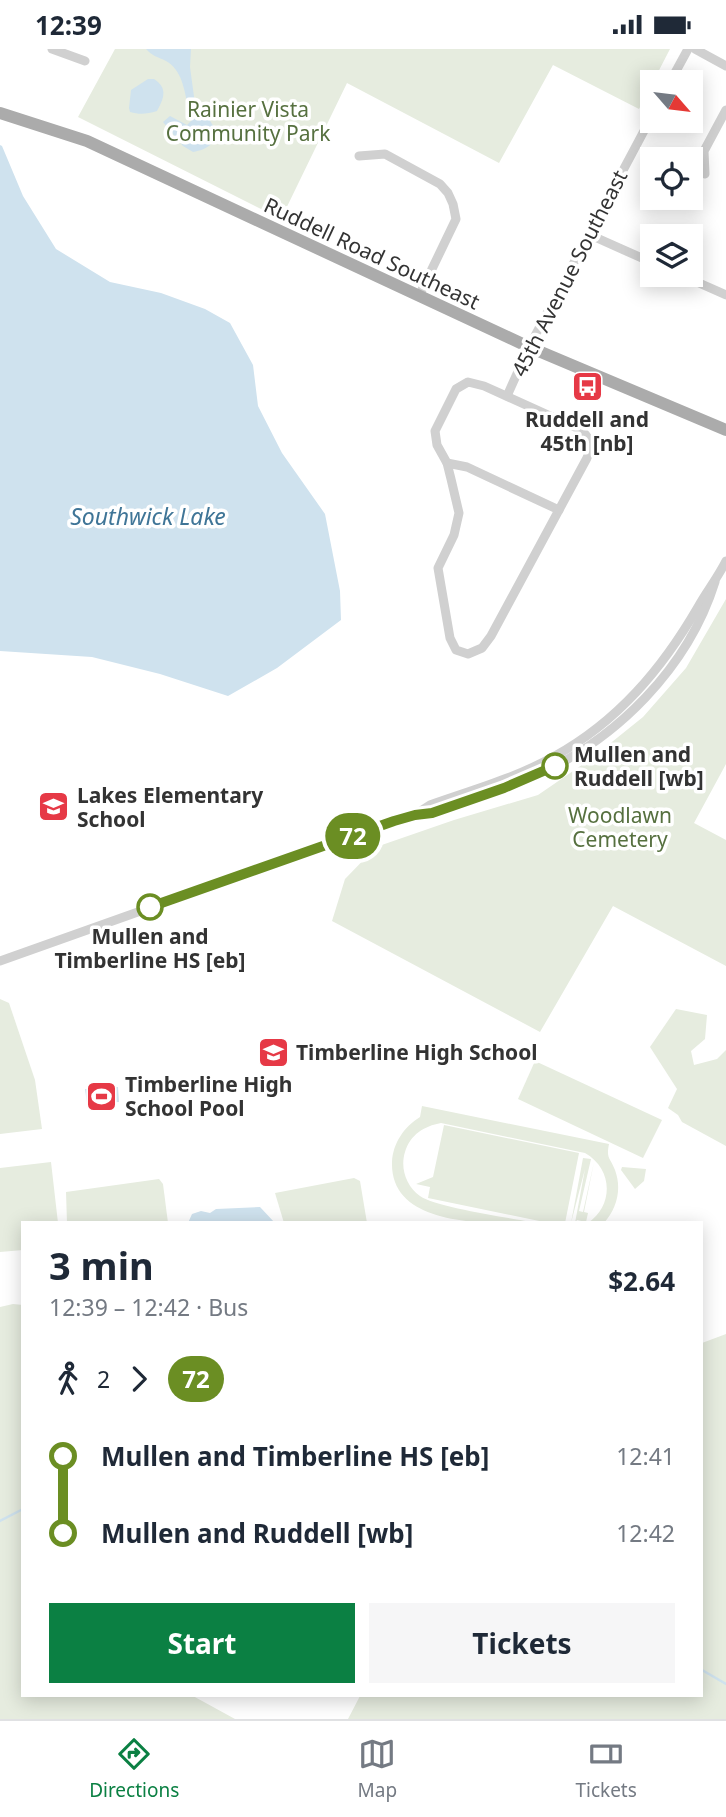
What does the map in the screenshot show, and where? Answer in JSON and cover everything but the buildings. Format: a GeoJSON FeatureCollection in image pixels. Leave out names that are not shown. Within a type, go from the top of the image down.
{"type":"FeatureCollection","features":[{"type":"Feature","properties":{"kind":"main road","name":"Ruddell Road Southeast"},"geometry":{"type":"LineString","coordinates":[[0,113],[87,141],[529,348],[726,431]]}},
{"type":"Feature","properties":{"kind":"street"},"geometry":{"type":"LineString","coordinates":[[52,49],[85,61]]}},
{"type":"Feature","properties":{"kind":"street"},"geometry":{"type":"LineString","coordinates":[[677,70],[688,49]]}},
{"type":"Feature","properties":{"kind":"street"},"geometry":{"type":"LineString","coordinates":[[695,49],[726,66]]}},
{"type":"Feature","properties":{"kind":"street"},"geometry":{"type":"LineString","coordinates":[[705,174],[704,151],[726,110]]}},
{"type":"Feature","properties":{"kind":"street","name":"45th Avenue Southeast"},"geometry":{"type":"LineString","coordinates":[[507,395],[588,234],[643,133]]}},
{"type":"Feature","properties":{"kind":"street"},"geometry":{"type":"LineString","coordinates":[[359,156],[385,154],[440,184],[453,204],[456,219],[419,296]]}},
{"type":"Feature","properties":{"kind":"street"},"geometry":{"type":"LineString","coordinates":[[588,234],[640,257]]}},
{"type":"Feature","properties":{"kind":"street"},"geometry":{"type":"LineString","coordinates":[[703,285],[726,295]]}},
{"type":"Feature","properties":{"kind":"street"},"geometry":{"type":"LineString","coordinates":[[468,382],[507,395],[579,429],[590,439],[587,458],[487,642],[482,648],[468,654],[460,652],[450,638],[438,576],[440,562],[459,520],[447,463],[437,445],[435,431],[456,389],[468,382]]}},
{"type":"Feature","properties":{"kind":"street"},"geometry":{"type":"LineString","coordinates":[[447,463],[467,467],[559,510]]}},
{"type":"Feature","properties":{"kind":"street"},"geometry":{"type":"LineString","coordinates":[[0,961],[415,815],[430,805],[531,768],[573,745],[606,721],[650,680],[681,636],[726,561]]}},
{"type":"Feature","properties":{"kind":"green space","name":"Rainier Vista Community Park"},"geometry":{"type":"Polygon","coordinates":[[[115,49],[670,49],[659,70],[640,70],[639,109],[553,65],[499,163],[347,83],[281,219],[78,117],[115,49]]]}},
{"type":"Feature","properties":{"kind":"green space","name":"Woodlawn Cemetery"},"geometry":{"type":"Polygon","coordinates":[[[726,599],[726,764],[694,823],[726,840],[726,966],[613,906],[540,1032],[332,921],[345,879],[376,847],[538,795],[592,758],[643,717],[686,668],[726,599]]]}},
{"type":"Feature","properties":{"kind":"green space"},"geometry":{"type":"Polygon","coordinates":[[[0,999],[9,1003],[35,1080],[42,1129],[0,1134],[0,999]]]}},
{"type":"Feature","properties":{"kind":"green space"},"geometry":{"type":"Polygon","coordinates":[[[676,1009],[707,1015],[705,1039],[691,1051],[694,1065],[717,1059],[726,1050],[726,1146],[682,1122],[678,1115],[668,1108],[677,1089],[650,1047],[676,1009]]]}},
{"type":"Feature","properties":{"kind":"green space"},"geometry":{"type":"Polygon","coordinates":[[[535,1061],[662,1120],[643,1158],[518,1099],[535,1061]]]}},
{"type":"Feature","properties":{"kind":"green space"},"geometry":{"type":"Polygon","coordinates":[[[422,1106],[609,1144],[608,1155],[618,1184],[612,1211],[605,1221],[590,1221],[602,1207],[607,1187],[601,1168],[585,1153],[441,1123],[418,1132],[405,1152],[404,1170],[415,1192],[442,1205],[525,1221],[471,1221],[447,1218],[425,1211],[407,1200],[396,1184],[392,1162],[397,1142],[404,1131],[420,1117],[422,1106]]]}},
{"type":"Feature","properties":{"kind":"green space"},"geometry":{"type":"Polygon","coordinates":[[[444,1125],[579,1153],[565,1221],[539,1221],[428,1198],[430,1187],[416,1184],[433,1177],[444,1125]]]}},
{"type":"Feature","properties":{"kind":"green space"},"geometry":{"type":"Polygon","coordinates":[[[583,1158],[591,1159],[579,1211],[583,1212],[594,1162],[584,1212],[588,1213],[586,1221],[575,1221],[585,1169],[571,1221],[583,1158]]]}},
{"type":"Feature","properties":{"kind":"green space"},"geometry":{"type":"Polygon","coordinates":[[[51,1162],[58,1221],[21,1221],[21,1250],[0,1252],[0,1168],[51,1162]]]}},
{"type":"Feature","properties":{"kind":"green space"},"geometry":{"type":"Polygon","coordinates":[[[622,1167],[646,1169],[644,1181],[635,1189],[621,1170],[622,1167]]]}},
{"type":"Feature","properties":{"kind":"green space"},"geometry":{"type":"Polygon","coordinates":[[[354,1178],[360,1181],[367,1221],[283,1221],[275,1193],[354,1178]]]}},
{"type":"Feature","properties":{"kind":"green space"},"geometry":{"type":"Polygon","coordinates":[[[159,1179],[163,1184],[168,1221],[67,1221],[66,1192],[159,1179]]]}},
{"type":"Feature","properties":{"kind":"green space"},"geometry":{"type":"Polygon","coordinates":[[[21,1305],[21,1697],[195,1697],[235,1719],[0,1719],[0,1307],[21,1305]]]}},
{"type":"Feature","properties":{"kind":"green space"},"geometry":{"type":"Polygon","coordinates":[[[726,1334],[726,1719],[348,1719],[359,1697],[703,1697],[703,1343],[726,1334]]]}},
{"type":"Feature","properties":{"kind":"water"},"geometry":{"type":"Polygon","coordinates":[[[146,49],[191,49],[190,67],[195,104],[188,106],[176,69],[146,49]]]}},
{"type":"Feature","properties":{"kind":"water"},"geometry":{"type":"Polygon","coordinates":[[[148,79],[154,79],[163,90],[163,98],[157,111],[144,114],[130,112],[131,90],[148,79]]]}},
{"type":"Feature","properties":{"kind":"water"},"geometry":{"type":"Polygon","coordinates":[[[206,114],[215,129],[214,139],[207,148],[193,152],[183,146],[163,122],[170,116],[187,125],[197,115],[206,114]]]}},
{"type":"Feature","properties":{"kind":"water","name":"Southwick Lake"},"geometry":{"type":"Polygon","coordinates":[[[0,145],[23,196],[56,249],[110,282],[161,293],[205,309],[230,323],[253,365],[258,406],[282,453],[325,514],[340,591],[341,620],[277,668],[228,696],[160,674],[92,657],[0,651],[0,145]]]}},
{"type":"Feature","properties":{"kind":"water","name":"Timberline High School Pool"},"geometry":{"type":"Polygon","coordinates":[[[118,1087],[119,1102],[87,1104],[85,1089],[118,1087]]]}},
{"type":"Feature","properties":{"kind":"water"},"geometry":{"type":"Polygon","coordinates":[[[260,1207],[273,1221],[189,1221],[192,1214],[201,1211],[210,1213],[216,1209],[260,1207]]]}},
{"type":"Feature","properties":{"kind":"waterway"},"geometry":{"type":"LineString","coordinates":[[0,1521],[21,1510]]}},
{"type":"Feature","properties":{"kind":"waterway"},"geometry":{"type":"LineString","coordinates":[[703,1671],[726,1684]]}},
{"type":"Feature","properties":{"kind":"bus line","name":"72"},"geometry":{"type":"LineString","coordinates":[[150,907],[394,821],[432,813],[504,788],[555,766]]}},
{"type":"Feature","properties":{"kind":"place","name":"Ruddell and 45th [nb]"},"geometry":{"type":"Point","coordinates":[587,387]}},
{"type":"Feature","properties":{"kind":"place","name":"Mullen and Ruddell [wb]"},"geometry":{"type":"Point","coordinates":[555,766]}},
{"type":"Feature","properties":{"kind":"place","name":"Lakes Elementary School"},"geometry":{"type":"Point","coordinates":[54,807]}},
{"type":"Feature","properties":{"kind":"place","name":"Mullen and Timberline HS [eb]"},"geometry":{"type":"Point","coordinates":[150,907]}},
{"type":"Feature","properties":{"kind":"place","name":"Timberline High School"},"geometry":{"type":"Point","coordinates":[273,1052]}},
{"type":"Feature","properties":{"kind":"place","name":"Timberline High School Pool"},"geometry":{"type":"Point","coordinates":[102,1096]}}]}
